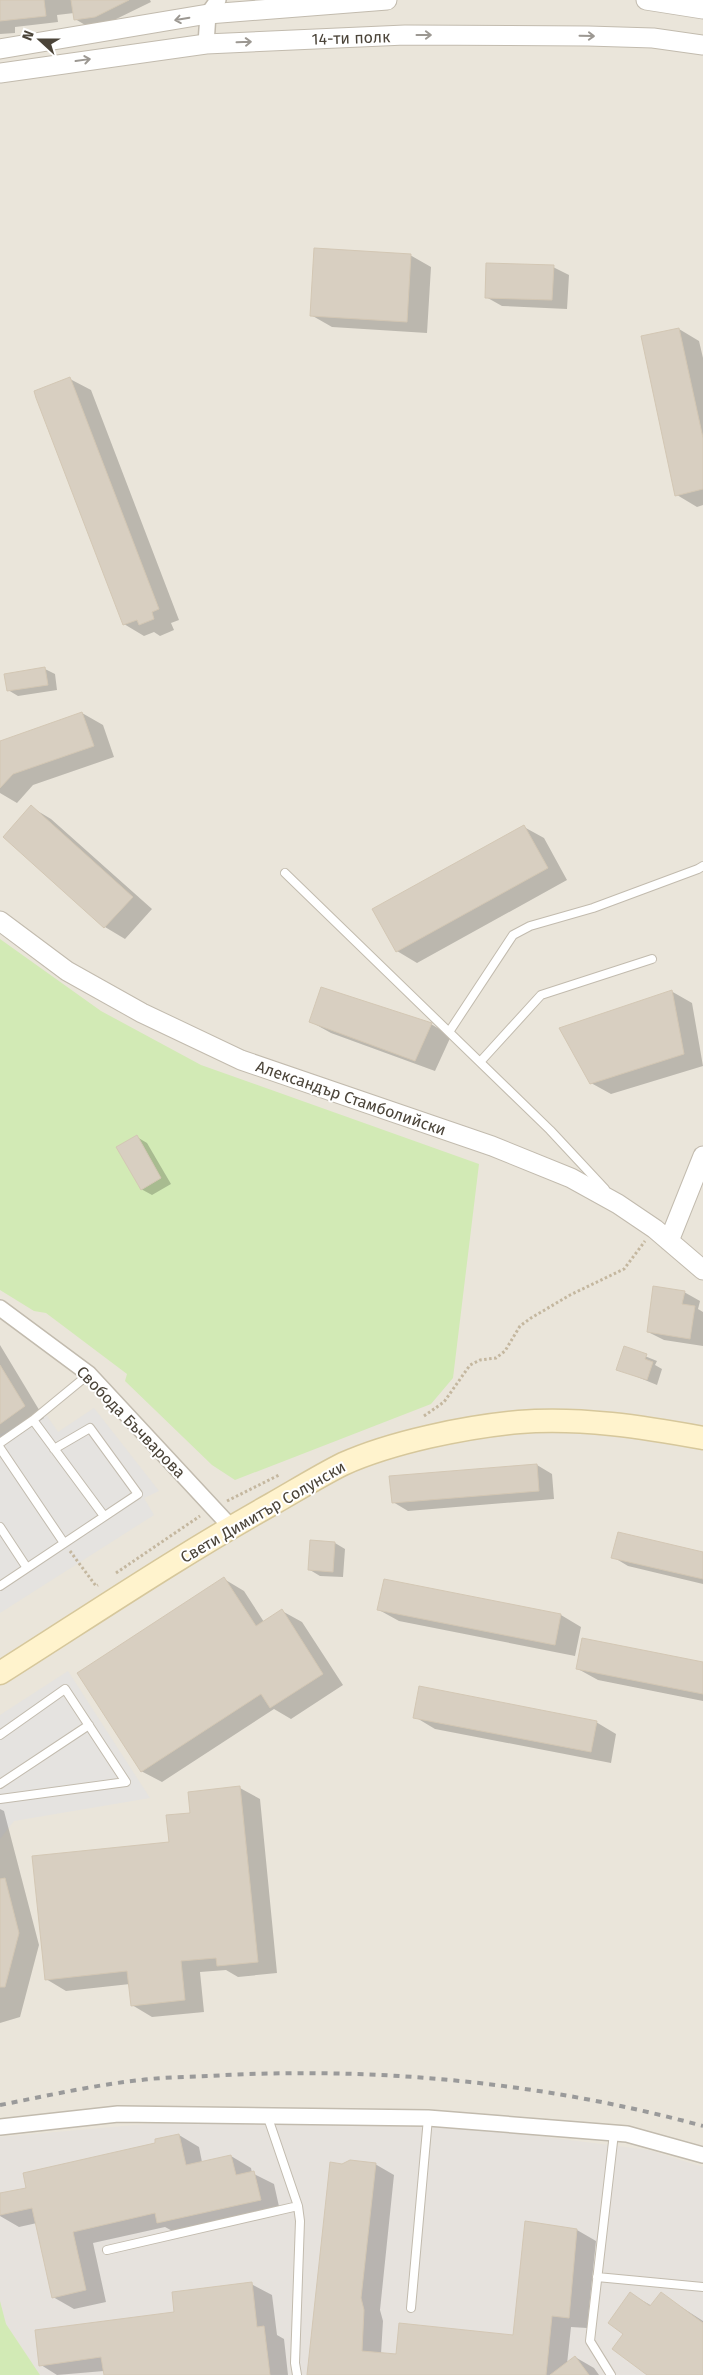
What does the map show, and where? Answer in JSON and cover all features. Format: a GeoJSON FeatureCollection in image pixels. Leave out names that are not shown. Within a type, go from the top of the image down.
{"type":"FeatureCollection","features":[{"type":"Feature","properties":{"kind":"main road","name":"Свети Димитър Солунски"},"geometry":{"type":"LineString","coordinates":[[0,1673],[231,1527],[343,1464],[406,1443],[520,1422],[584,1423],[703,1438]]}},
{"type":"Feature","properties":{"kind":"street","name":"14-ти полк"},"geometry":{"type":"LineString","coordinates":[[0,49],[213,7],[387,0]]}},
{"type":"Feature","properties":{"kind":"street"},"geometry":{"type":"LineString","coordinates":[[646,0],[703,9]]}},
{"type":"Feature","properties":{"kind":"street"},"geometry":{"type":"LineString","coordinates":[[206,44],[213,7]]}},
{"type":"Feature","properties":{"kind":"street","name":"14-ти полк"},"geometry":{"type":"LineString","coordinates":[[0,72],[206,44],[405,36],[497,35],[653,38],[703,45]]}},
{"type":"Feature","properties":{"kind":"street","name":"Александър Стамболийски"},"geometry":{"type":"LineString","coordinates":[[0,921],[67,971],[142,1013],[241,1060],[492,1146],[570,1178],[618,1204],[662,1235],[703,1270]]}},
{"type":"Feature","properties":{"kind":"street"},"geometry":{"type":"LineString","coordinates":[[662,1235],[703,1156]]}},
{"type":"Feature","properties":{"kind":"street","name":"Свобода Бъчварова"},"geometry":{"type":"LineString","coordinates":[[0,1308],[89,1374],[231,1527]]}},
{"type":"Feature","properties":{"kind":"street"},"geometry":{"type":"LineString","coordinates":[[0,2127],[118,2114],[266,2114],[428,2118],[626,2134],[703,2155]]}},
{"type":"Feature","properties":{"kind":"lane"},"geometry":{"type":"LineString","coordinates":[[448,1032],[513,935],[530,926],[593,908],[698,870],[703,866]]}},
{"type":"Feature","properties":{"kind":"lane"},"geometry":{"type":"LineString","coordinates":[[285,873],[550,1130],[618,1204]]}},
{"type":"Feature","properties":{"kind":"lane"},"geometry":{"type":"LineString","coordinates":[[480,1062],[541,995],[652,959]]}},
{"type":"Feature","properties":{"kind":"lane"},"geometry":{"type":"LineString","coordinates":[[0,1443],[33,1420],[89,1374]]}},
{"type":"Feature","properties":{"kind":"lane"},"geometry":{"type":"LineString","coordinates":[[33,1420],[104,1516]]}},
{"type":"Feature","properties":{"kind":"lane"},"geometry":{"type":"LineString","coordinates":[[0,1586],[138,1494],[90,1428],[54,1449]]}},
{"type":"Feature","properties":{"kind":"lane"},"geometry":{"type":"LineString","coordinates":[[0,1448],[64,1543]]}},
{"type":"Feature","properties":{"kind":"lane"},"geometry":{"type":"LineString","coordinates":[[0,1528],[27,1568]]}},
{"type":"Feature","properties":{"kind":"lane"},"geometry":{"type":"LineString","coordinates":[[0,1735],[65,1689],[126,1782],[0,1799]]}},
{"type":"Feature","properties":{"kind":"lane"},"geometry":{"type":"LineString","coordinates":[[0,1784],[89,1725]]}},
{"type":"Feature","properties":{"kind":"lane"},"geometry":{"type":"LineString","coordinates":[[266,2114],[298,2206],[300,2221],[297,2375]]}},
{"type":"Feature","properties":{"kind":"lane"},"geometry":{"type":"LineString","coordinates":[[411,2308],[428,2118]]}},
{"type":"Feature","properties":{"kind":"lane"},"geometry":{"type":"LineString","coordinates":[[611,2375],[590,2341],[614,2133]]}},
{"type":"Feature","properties":{"kind":"lane"},"geometry":{"type":"LineString","coordinates":[[107,2250],[298,2206]]}},
{"type":"Feature","properties":{"kind":"lane"},"geometry":{"type":"LineString","coordinates":[[598,2277],[703,2286]]}},
{"type":"Feature","properties":{"kind":"path"},"geometry":{"type":"LineString","coordinates":[[416,1419],[435,1410],[444,1402],[470,1365],[480,1360],[496,1358],[505,1351],[520,1326],[570,1295],[624,1270],[662,1235]]}},
{"type":"Feature","properties":{"kind":"path"},"geometry":{"type":"LineString","coordinates":[[112,1576],[212,1508],[282,1473]]}},
{"type":"Feature","properties":{"kind":"path"},"geometry":{"type":"LineString","coordinates":[[64,1543],[96,1586],[104,1581]]}},
{"type":"Feature","properties":{"kind":"shaded area"},"geometry":{"type":"Polygon","coordinates":[[[0,0],[703,0],[703,2375],[0,2375],[0,0]]]}},
{"type":"Feature","properties":{"kind":"shaded area"},"geometry":{"type":"Polygon","coordinates":[[[94,1408],[159,1491],[144,1498],[154,1515],[0,1613],[0,1435],[43,1410],[58,1432],[94,1408]]]}},
{"type":"Feature","properties":{"kind":"shaded area"},"geometry":{"type":"Polygon","coordinates":[[[68,1671],[150,1798],[14,1821],[0,1839],[0,1715],[68,1671]]]}},
{"type":"Feature","properties":{"kind":"shaded area"},"geometry":{"type":"Polygon","coordinates":[[[371,2121],[522,2134],[649,2150],[703,2167],[703,2375],[40,2375],[6,2324],[0,2301],[0,2137],[146,2124],[371,2121]]]}},
{"type":"Feature","properties":{"kind":"green space"},"geometry":{"type":"Polygon","coordinates":[[[0,939],[101,1011],[201,1065],[479,1164],[453,1378],[431,1404],[235,1480],[212,1465],[125,1381],[127,1374],[46,1313],[34,1311],[0,1290],[0,939]]]}},
{"type":"Feature","properties":{"kind":"green space"},"geometry":{"type":"Polygon","coordinates":[[[0,2301],[6,2324],[40,2375],[0,2375],[0,2301]]]}},
{"type":"Feature","properties":{"kind":"building"},"geometry":{"type":"Polygon","coordinates":[[[0,0],[44,0],[46,16],[0,21],[0,0]]]}},
{"type":"Feature","properties":{"kind":"building"},"geometry":{"type":"Polygon","coordinates":[[[71,0],[129,0],[95,17],[74,20],[71,0]]]}},
{"type":"Feature","properties":{"kind":"building"},"geometry":{"type":"Polygon","coordinates":[[[314,248],[411,254],[407,322],[310,316],[314,248]]]}},
{"type":"Feature","properties":{"kind":"building"},"geometry":{"type":"Polygon","coordinates":[[[486,263],[554,265],[552,300],[485,298],[486,263]]]}},
{"type":"Feature","properties":{"kind":"building"},"geometry":{"type":"Polygon","coordinates":[[[679,328],[703,438],[703,489],[675,496],[641,336],[679,328]]]}},
{"type":"Feature","properties":{"kind":"building"},"geometry":{"type":"Polygon","coordinates":[[[70,377],[159,609],[152,612],[154,619],[139,625],[137,620],[123,625],[34,391],[70,377]]]}},
{"type":"Feature","properties":{"kind":"building"},"geometry":{"type":"Polygon","coordinates":[[[45,667],[48,685],[7,691],[4,674],[45,667]]]}},
{"type":"Feature","properties":{"kind":"building"},"geometry":{"type":"Polygon","coordinates":[[[82,712],[94,746],[13,774],[0,788],[0,741],[82,712]]]}},
{"type":"Feature","properties":{"kind":"building"},"geometry":{"type":"Polygon","coordinates":[[[31,805],[133,897],[104,928],[3,837],[31,805]]]}},
{"type":"Feature","properties":{"kind":"building"},"geometry":{"type":"Polygon","coordinates":[[[524,825],[548,868],[396,952],[372,909],[524,825]]]}},
{"type":"Feature","properties":{"kind":"building"},"geometry":{"type":"Polygon","coordinates":[[[321,987],[432,1023],[415,1061],[309,1022],[321,987]]]}},
{"type":"Feature","properties":{"kind":"building"},"geometry":{"type":"Polygon","coordinates":[[[672,990],[684,1054],[590,1084],[559,1028],[672,990]]]}},
{"type":"Feature","properties":{"kind":"building"},"geometry":{"type":"Polygon","coordinates":[[[137,1135],[161,1178],[141,1190],[116,1147],[137,1135]]]}},
{"type":"Feature","properties":{"kind":"building"},"geometry":{"type":"Polygon","coordinates":[[[653,1286],[685,1291],[682,1304],[695,1306],[690,1339],[647,1332],[653,1286]]]}},
{"type":"Feature","properties":{"kind":"building"},"geometry":{"type":"Polygon","coordinates":[[[624,1346],[647,1354],[645,1359],[653,1362],[647,1380],[616,1370],[624,1346]]]}},
{"type":"Feature","properties":{"kind":"building"},"geometry":{"type":"Polygon","coordinates":[[[0,1365],[25,1406],[0,1424],[0,1365]]]}},
{"type":"Feature","properties":{"kind":"building"},"geometry":{"type":"Polygon","coordinates":[[[537,1464],[539,1491],[392,1503],[389,1476],[537,1464]]]}},
{"type":"Feature","properties":{"kind":"building"},"geometry":{"type":"Polygon","coordinates":[[[618,1532],[703,1552],[703,1579],[611,1558],[618,1532]]]}},
{"type":"Feature","properties":{"kind":"building"},"geometry":{"type":"Polygon","coordinates":[[[310,1540],[335,1542],[333,1572],[308,1570],[310,1540]]]}},
{"type":"Feature","properties":{"kind":"building"},"geometry":{"type":"Polygon","coordinates":[[[224,1577],[256,1626],[282,1609],[323,1674],[270,1708],[261,1694],[141,1772],[77,1673],[224,1577]]]}},
{"type":"Feature","properties":{"kind":"building"},"geometry":{"type":"Polygon","coordinates":[[[384,1579],[561,1614],[555,1645],[377,1610],[384,1579]]]}},
{"type":"Feature","properties":{"kind":"building"},"geometry":{"type":"Polygon","coordinates":[[[582,1638],[703,1662],[703,1694],[576,1669],[582,1638]]]}},
{"type":"Feature","properties":{"kind":"building"},"geometry":{"type":"Polygon","coordinates":[[[419,1686],[597,1721],[591,1752],[413,1718],[419,1686]]]}},
{"type":"Feature","properties":{"kind":"building"},"geometry":{"type":"Polygon","coordinates":[[[240,1786],[258,1962],[217,1966],[216,1958],[181,1961],[185,2000],[131,2006],[127,1971],[45,1980],[32,1856],[169,1842],[166,1815],[190,1813],[188,1792],[240,1786]]]}},
{"type":"Feature","properties":{"kind":"building"},"geometry":{"type":"Polygon","coordinates":[[[5,1878],[19,1933],[5,1987],[0,1987],[0,1879],[5,1878]]]}},
{"type":"Feature","properties":{"kind":"building"},"geometry":{"type":"Polygon","coordinates":[[[179,2134],[186,2165],[231,2155],[236,2175],[254,2171],[261,2200],[157,2223],[155,2213],[73,2232],[86,2290],[52,2298],[32,2208],[0,2215],[0,2193],[26,2188],[23,2173],[155,2143],[155,2139],[179,2134]]]}},
{"type":"Feature","properties":{"kind":"building"},"geometry":{"type":"Polygon","coordinates":[[[350,2160],[376,2163],[361,2298],[364,2310],[362,2351],[396,2354],[399,2323],[513,2335],[525,2221],[577,2229],[569,2318],[552,2316],[546,2375],[307,2375],[330,2162],[342,2164],[350,2160]]]}},
{"type":"Feature","properties":{"kind":"building"},"geometry":{"type":"Polygon","coordinates":[[[252,2282],[257,2327],[264,2326],[270,2375],[104,2375],[101,2357],[39,2366],[35,2330],[174,2312],[172,2292],[252,2282]]]}},
{"type":"Feature","properties":{"kind":"building"},"geometry":{"type":"Polygon","coordinates":[[[630,2292],[650,2306],[661,2292],[703,2323],[703,2375],[647,2375],[612,2349],[623,2334],[608,2323],[630,2292]]]}},
{"type":"Feature","properties":{"kind":"building"},"geometry":{"type":"Polygon","coordinates":[[[575,2356],[589,2375],[550,2375],[575,2356]]]}},
{"type":"Feature","properties":{"kind":"railway"},"geometry":{"type":"LineString","coordinates":[[0,2105],[88,2088],[150,2079],[271,2073],[333,2073],[396,2076],[520,2088],[582,2098],[703,2126]]}}]}
